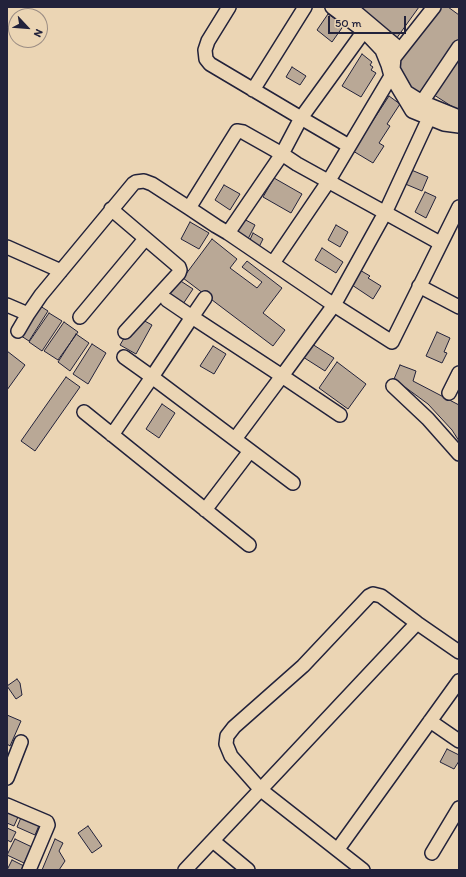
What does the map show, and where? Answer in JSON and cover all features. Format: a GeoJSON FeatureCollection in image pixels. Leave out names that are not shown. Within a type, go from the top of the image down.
{"type":"FeatureCollection","features":[{"type":"Feature","properties":{"kind":"street"},"geometry":{"type":"LineString","coordinates":[[229,7],[204,50],[206,59],[210,64],[349,146]]}},
{"type":"Feature","properties":{"kind":"street"},"geometry":{"type":"LineString","coordinates":[[253,90],[305,7]]}},
{"type":"Feature","properties":{"kind":"street"},"geometry":{"type":"LineString","coordinates":[[332,7],[364,31],[382,50],[406,92],[423,111],[444,124],[459,126]]}},
{"type":"Feature","properties":{"kind":"street"},"geometry":{"type":"LineString","coordinates":[[350,7],[395,45],[391,66],[412,111],[423,111],[459,118]]}},
{"type":"Feature","properties":{"kind":"street"},"geometry":{"type":"LineString","coordinates":[[273,263],[328,182],[349,146],[391,66],[434,7]]}},
{"type":"Feature","properties":{"kind":"street"},"geometry":{"type":"LineString","coordinates":[[228,233],[282,154],[301,118],[364,31]]}},
{"type":"Feature","properties":{"kind":"street"},"geometry":{"type":"LineString","coordinates":[[235,440],[334,305],[385,212],[423,111],[459,47]]}},
{"type":"Feature","properties":{"kind":"street"},"geometry":{"type":"LineString","coordinates":[[189,208],[237,131],[243,132],[328,182],[440,242]]}},
{"type":"Feature","properties":{"kind":"street"},"geometry":{"type":"LineString","coordinates":[[18,331],[28,314],[111,209],[133,184],[139,181],[144,181],[152,184],[228,233],[334,305],[392,342],[440,242],[459,207]]}},
{"type":"Feature","properties":{"kind":"street"},"geometry":{"type":"LineString","coordinates":[[111,209],[179,267],[180,270],[179,273],[125,332]]}},
{"type":"Feature","properties":{"kind":"street"},"geometry":{"type":"LineString","coordinates":[[80,317],[145,238]]}},
{"type":"Feature","properties":{"kind":"street"},"geometry":{"type":"LineString","coordinates":[[7,247],[61,271]]}},
{"type":"Feature","properties":{"kind":"street"},"geometry":{"type":"LineString","coordinates":[[419,286],[459,307]]}},
{"type":"Feature","properties":{"kind":"street"},"geometry":{"type":"LineString","coordinates":[[112,435],[205,298]]}},
{"type":"Feature","properties":{"kind":"street"},"geometry":{"type":"LineString","coordinates":[[167,300],[340,415]]}},
{"type":"Feature","properties":{"kind":"street"},"geometry":{"type":"LineString","coordinates":[[7,305],[28,314]]}},
{"type":"Feature","properties":{"kind":"street"},"geometry":{"type":"LineString","coordinates":[[124,358],[152,377],[292,484]]}},
{"type":"Feature","properties":{"kind":"street"},"geometry":{"type":"LineString","coordinates":[[449,394],[459,373]]}},
{"type":"Feature","properties":{"kind":"street"},"geometry":{"type":"LineString","coordinates":[[393,386],[428,418],[459,454]]}},
{"type":"Feature","properties":{"kind":"street"},"geometry":{"type":"LineString","coordinates":[[84,412],[249,545]]}},
{"type":"Feature","properties":{"kind":"street"},"geometry":{"type":"LineString","coordinates":[[205,510],[250,451]]}},
{"type":"Feature","properties":{"kind":"street"},"geometry":{"type":"LineString","coordinates":[[363,870],[261,790],[230,756],[226,744],[227,736],[234,727],[304,666],[369,596],[373,594],[381,596],[459,652]]}},
{"type":"Feature","properties":{"kind":"street"},"geometry":{"type":"LineString","coordinates":[[185,870],[417,623]]}},
{"type":"Feature","properties":{"kind":"street"},"geometry":{"type":"LineString","coordinates":[[338,849],[459,681]]}},
{"type":"Feature","properties":{"kind":"street"},"geometry":{"type":"LineString","coordinates":[[430,721],[459,741]]}},
{"type":"Feature","properties":{"kind":"street"},"geometry":{"type":"LineString","coordinates":[[7,778],[20,742]]}},
{"type":"Feature","properties":{"kind":"street"},"geometry":{"type":"LineString","coordinates":[[7,805],[47,822],[48,825],[29,870]]}},
{"type":"Feature","properties":{"kind":"street"},"geometry":{"type":"LineString","coordinates":[[432,853],[459,808]]}},
{"type":"Feature","properties":{"kind":"street"},"geometry":{"type":"LineString","coordinates":[[213,841],[248,870]]}},
{"type":"Feature","properties":{"kind":"building"},"geometry":{"type":"Polygon","coordinates":[[[353,7],[419,7],[396,39],[353,7]]]}},
{"type":"Feature","properties":{"kind":"building"},"geometry":{"type":"Polygon","coordinates":[[[439,7],[448,7],[459,15],[459,44],[419,96],[410,91],[395,67],[439,7]]]}},
{"type":"Feature","properties":{"kind":"building"},"geometry":{"type":"Polygon","coordinates":[[[328,14],[344,25],[332,42],[317,30],[328,14]]]}},
{"type":"Feature","properties":{"kind":"building"},"geometry":{"type":"Polygon","coordinates":[[[459,51],[459,111],[431,93],[459,51]]]}},
{"type":"Feature","properties":{"kind":"building"},"geometry":{"type":"Polygon","coordinates":[[[362,54],[372,62],[370,65],[373,67],[371,70],[376,73],[361,97],[342,86],[362,54]]]}},
{"type":"Feature","properties":{"kind":"building"},"geometry":{"type":"Polygon","coordinates":[[[292,67],[306,76],[300,85],[286,77],[292,67]]]}},
{"type":"Feature","properties":{"kind":"building"},"geometry":{"type":"Polygon","coordinates":[[[389,96],[400,104],[387,124],[390,126],[379,143],[384,146],[373,163],[353,151],[389,96]]]}},
{"type":"Feature","properties":{"kind":"building"},"geometry":{"type":"Polygon","coordinates":[[[409,169],[428,177],[422,191],[403,183],[409,169]]]}},
{"type":"Feature","properties":{"kind":"building"},"geometry":{"type":"Polygon","coordinates":[[[274,178],[302,194],[291,213],[263,197],[274,178]]]}},
{"type":"Feature","properties":{"kind":"building"},"geometry":{"type":"Polygon","coordinates":[[[224,185],[240,194],[230,210],[215,200],[224,185]]]}},
{"type":"Feature","properties":{"kind":"building"},"geometry":{"type":"Polygon","coordinates":[[[425,192],[436,197],[426,218],[415,212],[425,192]]]}},
{"type":"Feature","properties":{"kind":"building"},"geometry":{"type":"Polygon","coordinates":[[[242,218],[255,225],[247,241],[234,234],[242,218]]]}},
{"type":"Feature","properties":{"kind":"building"},"geometry":{"type":"Polygon","coordinates":[[[190,222],[209,233],[199,249],[181,239],[190,222]]]}},
{"type":"Feature","properties":{"kind":"building"},"geometry":{"type":"Polygon","coordinates":[[[336,225],[348,232],[340,247],[328,240],[336,225]]]}},
{"type":"Feature","properties":{"kind":"building"},"geometry":{"type":"Polygon","coordinates":[[[253,233],[263,239],[259,247],[249,242],[253,233]]]}},
{"type":"Feature","properties":{"kind":"building"},"geometry":{"type":"Polygon","coordinates":[[[212,239],[237,259],[230,268],[257,288],[262,282],[242,267],[247,261],[282,288],[263,313],[285,330],[273,346],[183,278],[212,239]]]}},
{"type":"Feature","properties":{"kind":"building"},"geometry":{"type":"Polygon","coordinates":[[[322,248],[343,262],[336,273],[315,260],[322,248]]]}},
{"type":"Feature","properties":{"kind":"building"},"geometry":{"type":"Polygon","coordinates":[[[358,269],[370,276],[368,278],[381,286],[373,299],[349,283],[358,269]]]}},
{"type":"Feature","properties":{"kind":"building"},"geometry":{"type":"Polygon","coordinates":[[[176,278],[193,289],[183,304],[166,293],[176,278]]]}},
{"type":"Feature","properties":{"kind":"building"},"geometry":{"type":"Polygon","coordinates":[[[37,304],[48,311],[29,341],[18,334],[37,304]]]}},
{"type":"Feature","properties":{"kind":"building"},"geometry":{"type":"Polygon","coordinates":[[[49,313],[62,321],[42,351],[29,342],[49,313]]]}},
{"type":"Feature","properties":{"kind":"building"},"geometry":{"type":"Polygon","coordinates":[[[141,319],[152,325],[136,354],[120,345],[126,335],[141,319]]]}},
{"type":"Feature","properties":{"kind":"building"},"geometry":{"type":"Polygon","coordinates":[[[64,322],[78,332],[58,360],[44,351],[64,322]]]}},
{"type":"Feature","properties":{"kind":"building"},"geometry":{"type":"Polygon","coordinates":[[[437,332],[450,338],[444,352],[447,353],[442,363],[426,356],[437,332]]]}},
{"type":"Feature","properties":{"kind":"building"},"geometry":{"type":"Polygon","coordinates":[[[76,334],[89,343],[70,371],[58,362],[76,334]]]}},
{"type":"Feature","properties":{"kind":"building"},"geometry":{"type":"Polygon","coordinates":[[[92,344],[106,353],[88,384],[73,374],[92,344]]]}},
{"type":"Feature","properties":{"kind":"building"},"geometry":{"type":"Polygon","coordinates":[[[312,344],[334,358],[325,371],[303,357],[312,344]]]}},
{"type":"Feature","properties":{"kind":"building"},"geometry":{"type":"Polygon","coordinates":[[[213,346],[226,354],[214,374],[200,366],[213,346]]]}},
{"type":"Feature","properties":{"kind":"building"},"geometry":{"type":"Polygon","coordinates":[[[7,351],[25,365],[7,390],[7,351]]]}},
{"type":"Feature","properties":{"kind":"building"},"geometry":{"type":"Polygon","coordinates":[[[337,362],[366,384],[348,409],[319,388],[337,362]]]}},
{"type":"Feature","properties":{"kind":"building"},"geometry":{"type":"Polygon","coordinates":[[[400,365],[416,371],[413,381],[459,405],[459,441],[452,430],[428,404],[394,379],[400,365]]]}},
{"type":"Feature","properties":{"kind":"building"},"geometry":{"type":"Polygon","coordinates":[[[66,377],[80,387],[35,451],[21,441],[66,377]]]}},
{"type":"Feature","properties":{"kind":"building"},"geometry":{"type":"Polygon","coordinates":[[[162,404],[175,413],[159,438],[146,429],[162,404]]]}},
{"type":"Feature","properties":{"kind":"building"},"geometry":{"type":"Polygon","coordinates":[[[17,679],[20,683],[22,695],[16,699],[7,686],[17,679]]]}},
{"type":"Feature","properties":{"kind":"building"},"geometry":{"type":"Polygon","coordinates":[[[7,715],[21,721],[10,746],[7,744],[7,715]]]}},
{"type":"Feature","properties":{"kind":"building"},"geometry":{"type":"Polygon","coordinates":[[[447,749],[459,755],[459,761],[454,769],[440,762],[447,749]]]}},
{"type":"Feature","properties":{"kind":"building"},"geometry":{"type":"Polygon","coordinates":[[[7,812],[18,817],[14,826],[7,823],[7,812]]]}},
{"type":"Feature","properties":{"kind":"building"},"geometry":{"type":"Polygon","coordinates":[[[22,815],[40,823],[35,835],[17,827],[22,815]]]}},
{"type":"Feature","properties":{"kind":"building"},"geometry":{"type":"Polygon","coordinates":[[[88,826],[102,846],[92,853],[78,833],[88,826]]]}},
{"type":"Feature","properties":{"kind":"building"},"geometry":{"type":"Polygon","coordinates":[[[7,828],[16,832],[11,842],[7,840],[7,828]]]}},
{"type":"Feature","properties":{"kind":"building"},"geometry":{"type":"Polygon","coordinates":[[[15,839],[32,847],[24,863],[7,855],[15,839]]]}},
{"type":"Feature","properties":{"kind":"building"},"geometry":{"type":"Polygon","coordinates":[[[55,839],[63,843],[59,851],[65,861],[59,870],[42,870],[55,839]]]}},
{"type":"Feature","properties":{"kind":"building"},"geometry":{"type":"Polygon","coordinates":[[[12,860],[26,867],[24,870],[7,870],[12,860]]]}}]}
